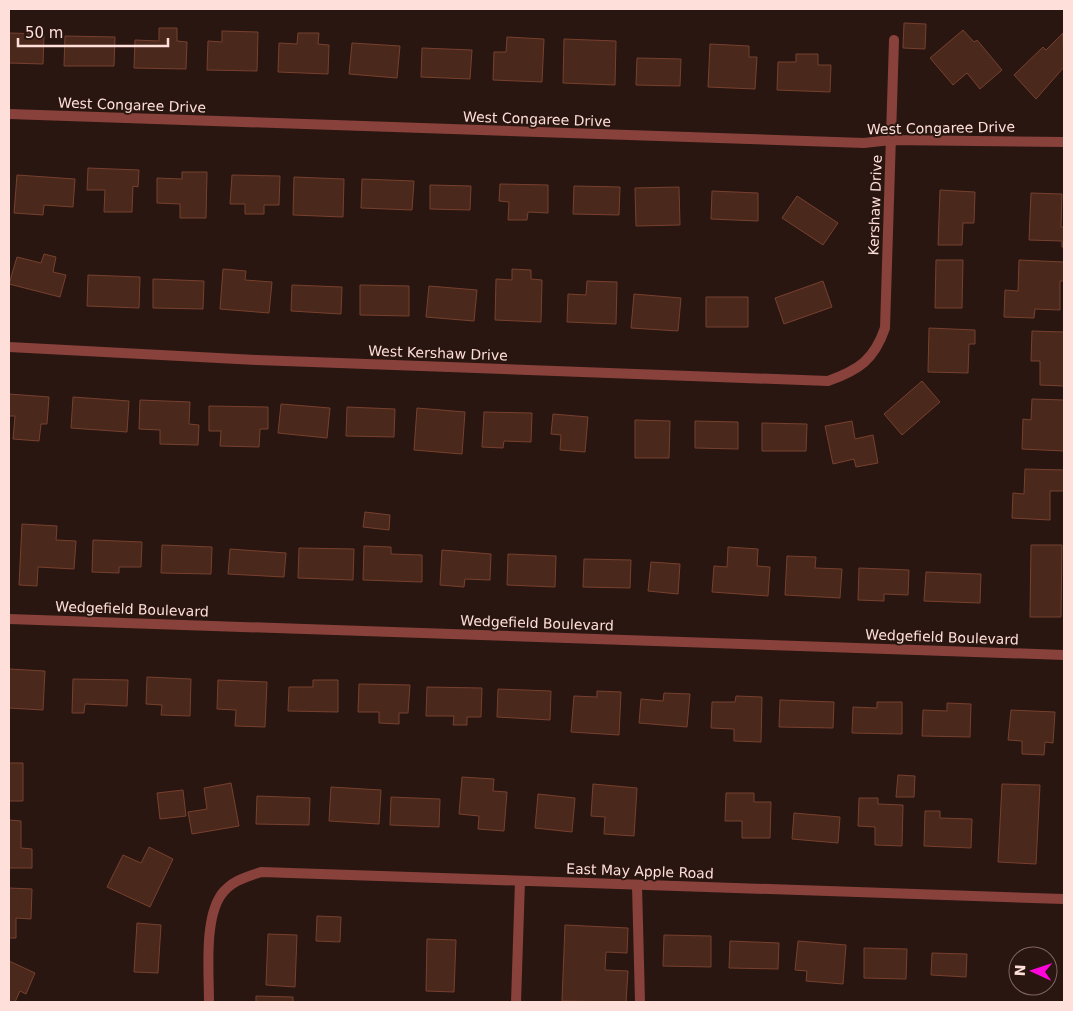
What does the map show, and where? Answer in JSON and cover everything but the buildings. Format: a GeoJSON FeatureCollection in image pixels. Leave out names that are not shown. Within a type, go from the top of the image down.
{"type":"FeatureCollection","features":[{"type":"Feature","properties":{"kind":"street","name":"Kershaw Drive"},"geometry":{"type":"LineString","coordinates":[[863,365],[875,350],[885,328],[894,40]]}},
{"type":"Feature","properties":{"kind":"street","name":"West Congaree Drive"},"geometry":{"type":"LineString","coordinates":[[9,114],[864,143],[891,140],[1064,142]]}},
{"type":"Feature","properties":{"kind":"street","name":"West Kershaw Drive"},"geometry":{"type":"LineString","coordinates":[[9,347],[257,360],[828,381],[852,373],[863,365]]}},
{"type":"Feature","properties":{"kind":"street","name":"Wedgefield Boulevard"},"geometry":{"type":"LineString","coordinates":[[9,619],[1064,655]]}},
{"type":"Feature","properties":{"kind":"street","name":"East May Apple Road"},"geometry":{"type":"LineString","coordinates":[[208,1002],[211,927],[215,907],[222,894],[242,878],[261,872],[386,874],[520,881],[1064,899]]}},
{"type":"Feature","properties":{"kind":"street"},"geometry":{"type":"LineString","coordinates":[[516,1002],[520,881]]}},
{"type":"Feature","properties":{"kind":"street"},"geometry":{"type":"LineString","coordinates":[[637,885],[640,1002]]}}]}
